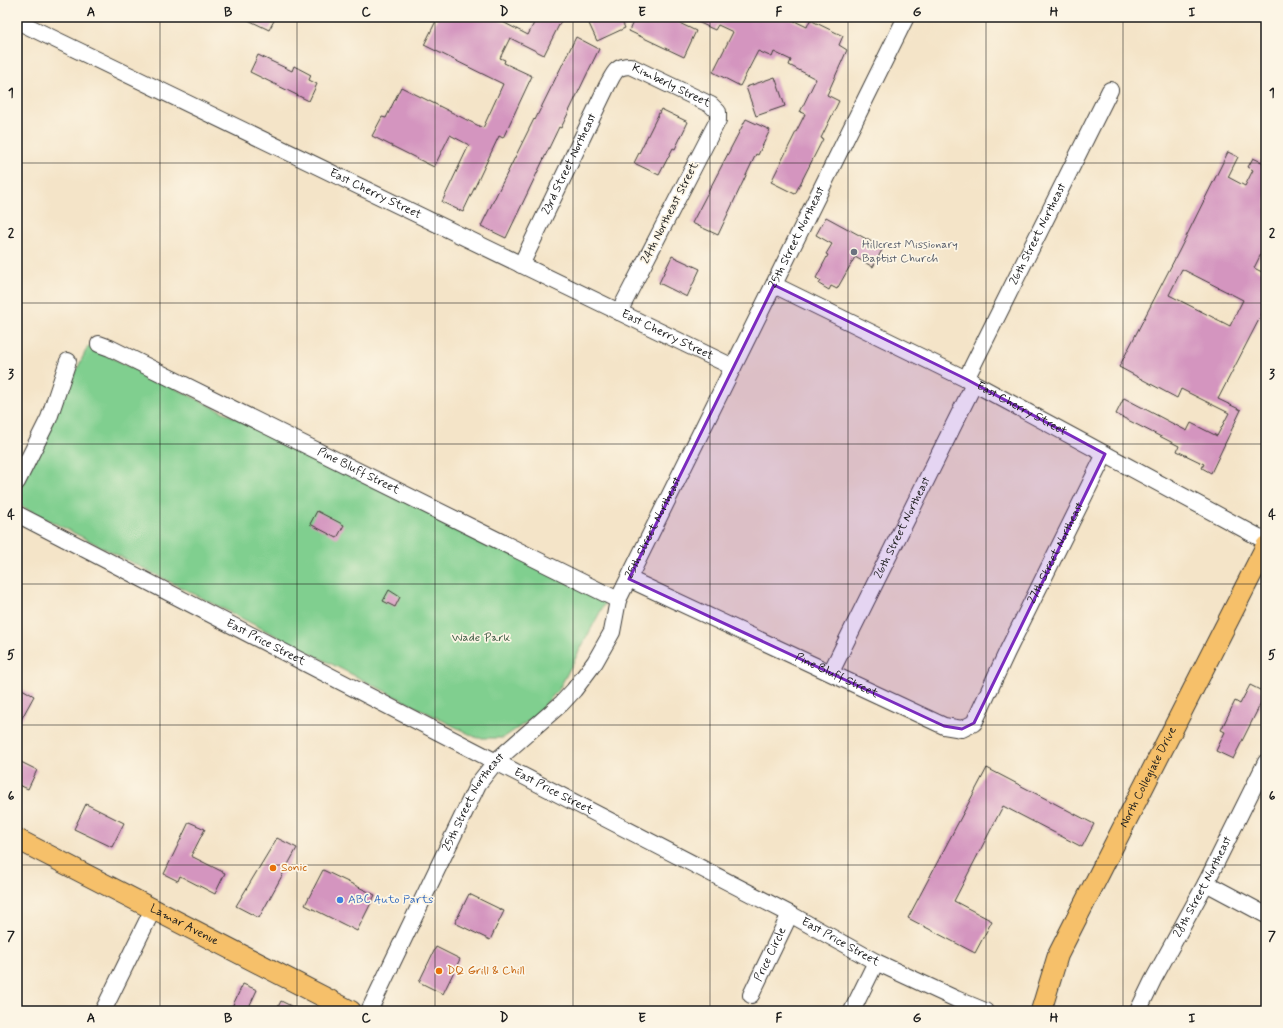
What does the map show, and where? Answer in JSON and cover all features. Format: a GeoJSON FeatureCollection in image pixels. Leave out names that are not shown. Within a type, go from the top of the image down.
{"type":"FeatureCollection","features":[{"type":"Feature","properties":{"kind":"main road","name":"North Collegiate Drive"},"geometry":{"type":"LineString","coordinates":[[1041,1011],[1058,955],[1266,546]]}},
{"type":"Feature","properties":{"kind":"main road","name":"Lamar Avenue"},"geometry":{"type":"LineString","coordinates":[[17,839],[351,1011]]}},
{"type":"Feature","properties":{"kind":"street","name":"25th Street Northeast"},"geometry":{"type":"LineString","coordinates":[[369,1011],[478,784],[496,761],[562,703],[574,690],[595,662],[612,632],[618,600],[646,541],[906,17]]}},
{"type":"Feature","properties":{"kind":"street","name":"East Cherry Street"},"geometry":{"type":"LineString","coordinates":[[17,21],[35,23],[521,265],[733,367]]}},
{"type":"Feature","properties":{"kind":"street","name":"23rd Street Northeast"},"geometry":{"type":"LineString","coordinates":[[521,265],[607,86],[617,69],[621,66]]}},
{"type":"Feature","properties":{"kind":"street","name":"Kimberly Street"},"geometry":{"type":"LineString","coordinates":[[621,66],[630,66],[711,105],[718,112]]}},
{"type":"Feature","properties":{"kind":"street","name":"26th Street Northeast"},"geometry":{"type":"LineString","coordinates":[[831,672],[1110,90]]}},
{"type":"Feature","properties":{"kind":"street","name":"24th Northeast Street"},"geometry":{"type":"LineString","coordinates":[[619,312],[718,120],[718,112]]}},
{"type":"Feature","properties":{"kind":"street","name":"East Cherry Street"},"geometry":{"type":"LineString","coordinates":[[774,285],[970,381],[1266,541]]}},
{"type":"Feature","properties":{"kind":"street","name":"Pine Bluff Street"},"geometry":{"type":"LineString","coordinates":[[99,344],[118,351],[618,600]]}},
{"type":"Feature","properties":{"kind":"street"},"geometry":{"type":"LineString","coordinates":[[17,482],[48,418],[68,361]]}},
{"type":"Feature","properties":{"kind":"street","name":"27th Street Northeast"},"geometry":{"type":"LineString","coordinates":[[1007,652],[1105,454]]}},
{"type":"Feature","properties":{"kind":"street","name":"East Price Street"},"geometry":{"type":"LineString","coordinates":[[17,514],[790,914],[876,962],[985,1011]]}},
{"type":"Feature","properties":{"kind":"street","name":"Pine Bluff Street"},"geometry":{"type":"LineString","coordinates":[[629,579],[944,726],[962,729],[974,723],[1007,652]]}},
{"type":"Feature","properties":{"kind":"street","name":"28th Street Northeast"},"geometry":{"type":"LineString","coordinates":[[1138,1011],[1153,980],[1206,883],[1266,762]]}},
{"type":"Feature","properties":{"kind":"street"},"geometry":{"type":"LineString","coordinates":[[1206,883],[1266,915]]}},
{"type":"Feature","properties":{"kind":"street"},"geometry":{"type":"LineString","coordinates":[[103,1011],[153,909]]}},
{"type":"Feature","properties":{"kind":"street","name":"Price Circle"},"geometry":{"type":"LineString","coordinates":[[751,995],[790,914]]}},
{"type":"Feature","properties":{"kind":"street"},"geometry":{"type":"LineString","coordinates":[[852,1011],[876,962]]}},
{"type":"Feature","properties":{"kind":"highlighted area"},"geometry":{"type":"Polygon","coordinates":[[[774,285],[966,379],[1105,454],[974,723],[962,729],[944,726],[629,579],[774,285]]]}},
{"type":"Feature","properties":{"kind":"green space","name":"Wade Park"},"geometry":{"type":"Polygon","coordinates":[[[88,346],[607,599],[559,689],[534,717],[503,738],[477,738],[17,504],[17,496],[88,346]]]}},
{"type":"Feature","properties":{"kind":"building"},"geometry":{"type":"Polygon","coordinates":[[[242,17],[276,17],[269,30],[242,17]]]}},
{"type":"Feature","properties":{"kind":"building"},"geometry":{"type":"Polygon","coordinates":[[[438,17],[493,17],[528,35],[537,17],[563,17],[544,55],[510,38],[500,58],[505,60],[504,63],[532,76],[503,138],[499,136],[463,212],[442,202],[469,145],[450,135],[434,167],[372,136],[382,117],[386,118],[401,87],[483,128],[503,84],[424,45],[438,17]]]}},
{"type":"Feature","properties":{"kind":"building"},"geometry":{"type":"Polygon","coordinates":[[[586,17],[620,17],[625,28],[597,41],[586,17]]]}},
{"type":"Feature","properties":{"kind":"building"},"geometry":{"type":"Polygon","coordinates":[[[635,17],[667,17],[696,31],[684,57],[629,31],[635,17]]]}},
{"type":"Feature","properties":{"kind":"building"},"geometry":{"type":"Polygon","coordinates":[[[687,17],[786,17],[807,27],[810,20],[843,36],[839,45],[847,50],[827,95],[839,101],[821,138],[823,139],[795,194],[771,182],[805,114],[800,112],[816,79],[789,65],[791,60],[774,52],[772,57],[758,51],[740,86],[713,72],[733,32],[718,25],[715,30],[687,17]]]}},
{"type":"Feature","properties":{"kind":"building"},"geometry":{"type":"Polygon","coordinates":[[[576,37],[599,49],[561,128],[559,127],[506,238],[481,226],[576,37]]]}},
{"type":"Feature","properties":{"kind":"building"},"geometry":{"type":"Polygon","coordinates":[[[258,55],[292,71],[294,66],[311,75],[309,80],[317,84],[309,101],[250,72],[258,55]]]}},
{"type":"Feature","properties":{"kind":"building"},"geometry":{"type":"Polygon","coordinates":[[[775,77],[785,106],[756,116],[746,87],[775,77]]]}},
{"type":"Feature","properties":{"kind":"building"},"geometry":{"type":"Polygon","coordinates":[[[661,109],[688,122],[675,149],[673,148],[659,175],[634,163],[661,109]]]}},
{"type":"Feature","properties":{"kind":"building"},"geometry":{"type":"Polygon","coordinates":[[[746,119],[770,130],[758,155],[756,154],[718,235],[692,223],[746,119]]]}},
{"type":"Feature","properties":{"kind":"building"},"geometry":{"type":"Polygon","coordinates":[[[1228,152],[1238,157],[1228,177],[1245,186],[1253,170],[1248,167],[1253,158],[1266,164],[1266,244],[1254,268],[1266,274],[1266,306],[1218,399],[1241,410],[1211,473],[1202,468],[1204,464],[1177,451],[1179,446],[1116,414],[1124,398],[1187,431],[1191,423],[1217,436],[1229,413],[1181,389],[1177,398],[1119,367],[1228,152]],[[1182,269],[1169,295],[1230,326],[1243,300],[1182,269]]]}},
{"type":"Feature","properties":{"kind":"building","name":"Hillcrest Missionary Baptist Church"},"geometry":{"type":"Polygon","coordinates":[[[826,217],[883,248],[873,267],[855,257],[837,289],[831,286],[829,290],[819,284],[821,281],[816,278],[832,244],[816,235],[826,217]]]}},
{"type":"Feature","properties":{"kind":"building"},"geometry":{"type":"Polygon","coordinates":[[[672,256],[700,269],[687,297],[659,283],[672,256]]]}},
{"type":"Feature","properties":{"kind":"building"},"geometry":{"type":"Polygon","coordinates":[[[317,511],[344,525],[337,538],[310,524],[317,511]]]}},
{"type":"Feature","properties":{"kind":"building"},"geometry":{"type":"Polygon","coordinates":[[[389,590],[400,597],[395,607],[383,601],[389,590]]]}},
{"type":"Feature","properties":{"kind":"building"},"geometry":{"type":"Polygon","coordinates":[[[1250,685],[1266,693],[1233,759],[1216,751],[1225,732],[1221,730],[1235,701],[1240,704],[1250,685]]]}},
{"type":"Feature","properties":{"kind":"building"},"geometry":{"type":"Polygon","coordinates":[[[17,686],[34,696],[17,727],[17,686]]]}},
{"type":"Feature","properties":{"kind":"building"},"geometry":{"type":"Polygon","coordinates":[[[17,760],[37,770],[28,789],[17,784],[17,760]]]}},
{"type":"Feature","properties":{"kind":"building"},"geometry":{"type":"Polygon","coordinates":[[[987,768],[1094,824],[1082,847],[1003,806],[954,901],[992,921],[975,953],[908,918],[987,768]]]}},
{"type":"Feature","properties":{"kind":"building"},"geometry":{"type":"Polygon","coordinates":[[[86,804],[124,823],[112,847],[74,829],[86,804]]]}},
{"type":"Feature","properties":{"kind":"building"},"geometry":{"type":"Polygon","coordinates":[[[189,822],[205,829],[191,856],[225,873],[215,894],[180,876],[178,881],[164,874],[189,822]]]}},
{"type":"Feature","properties":{"kind":"building","name":"Sonic"},"geometry":{"type":"Polygon","coordinates":[[[277,838],[297,848],[259,918],[236,906],[277,838]]]}},
{"type":"Feature","properties":{"kind":"building","name":"ABC Auto Parts"},"geometry":{"type":"Polygon","coordinates":[[[323,870],[375,895],[357,931],[305,905],[323,870]]]}},
{"type":"Feature","properties":{"kind":"building"},"geometry":{"type":"Polygon","coordinates":[[[469,894],[504,911],[490,940],[455,923],[469,894]]]}},
{"type":"Feature","properties":{"kind":"building","name":"DQ Grill & Chill"},"geometry":{"type":"Polygon","coordinates":[[[436,947],[460,959],[443,994],[419,982],[436,947]]]}},
{"type":"Feature","properties":{"kind":"building"},"geometry":{"type":"Polygon","coordinates":[[[243,984],[257,990],[247,1011],[230,1011],[243,984]]]}},
{"type":"Feature","properties":{"kind":"building"},"geometry":{"type":"Polygon","coordinates":[[[281,1001],[301,1011],[276,1011],[281,1001]]]}},
{"type":"Feature","properties":{"kind":"place","name":"Hillcrest Missionary Baptist Church"},"geometry":{"type":"Point","coordinates":[854,252]}},
{"type":"Feature","properties":{"kind":"place","name":"Sonic"},"geometry":{"type":"Point","coordinates":[273,868]}},
{"type":"Feature","properties":{"kind":"place","name":"ABC Auto Parts"},"geometry":{"type":"Point","coordinates":[340,900]}},
{"type":"Feature","properties":{"kind":"place","name":"DQ Grill & Chill"},"geometry":{"type":"Point","coordinates":[439,971]}}]}
